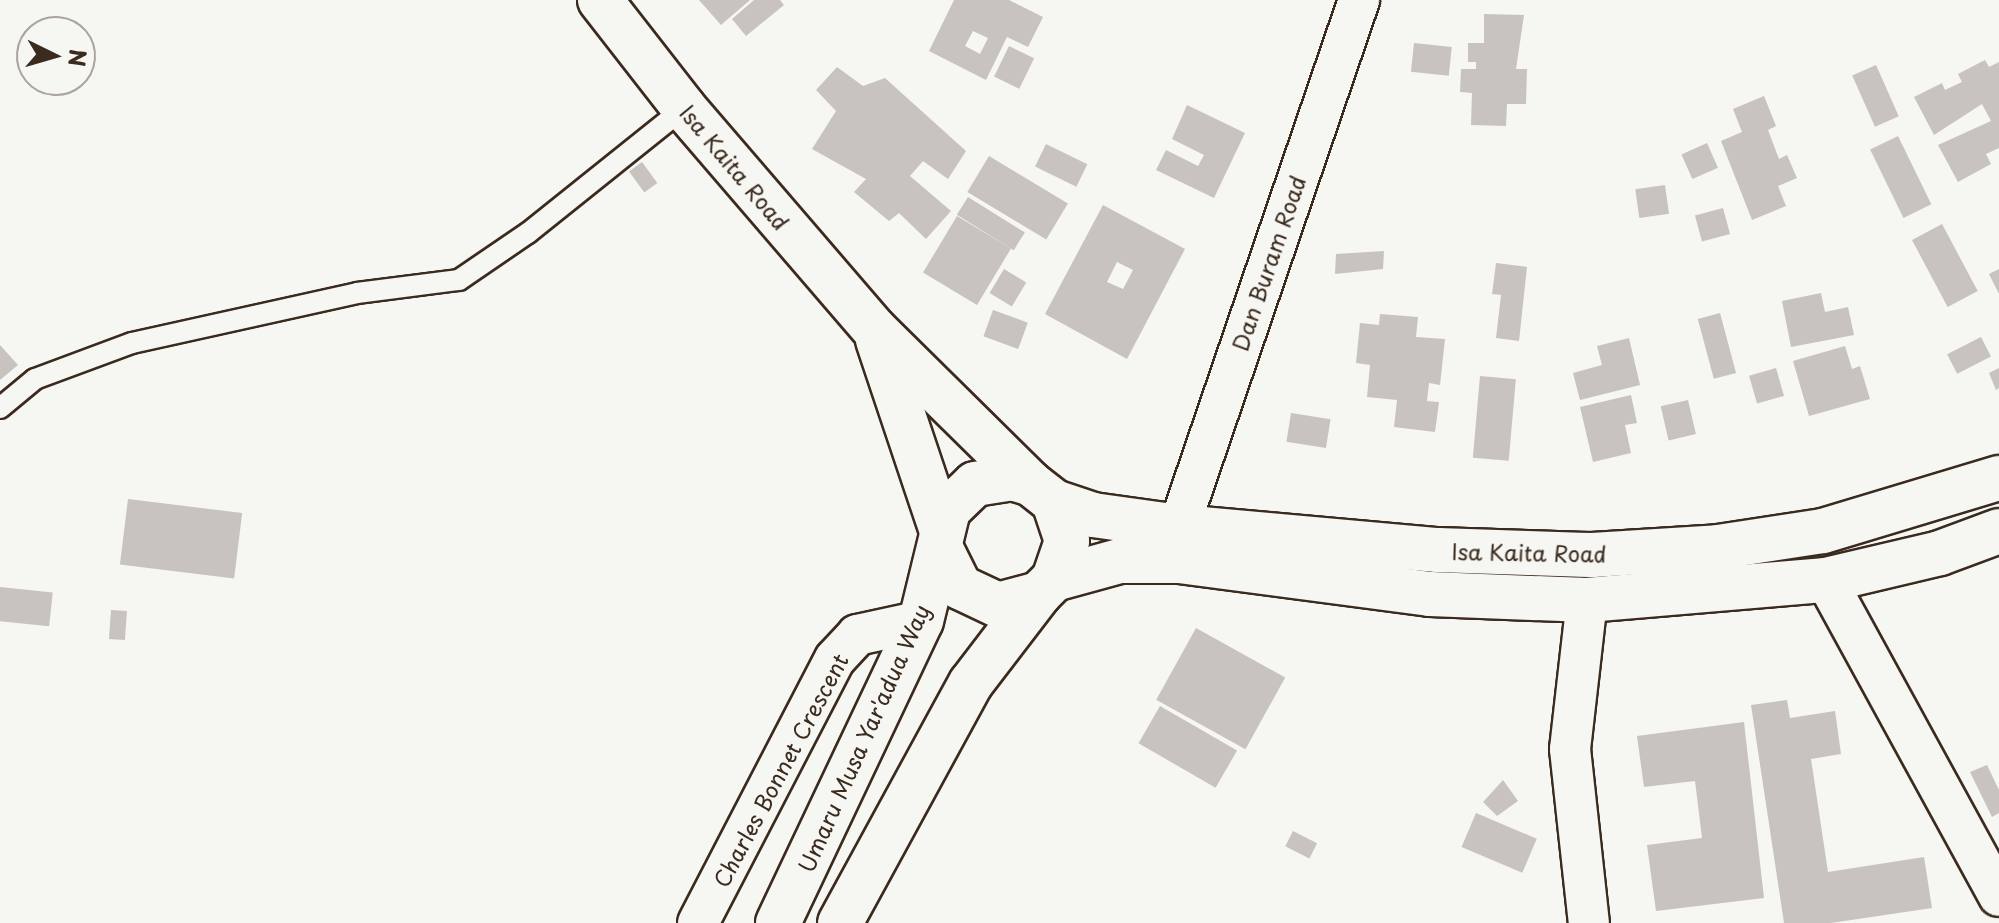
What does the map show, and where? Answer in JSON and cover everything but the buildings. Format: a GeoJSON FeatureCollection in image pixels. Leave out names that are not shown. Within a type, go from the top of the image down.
{"type":"FeatureCollection","features":[{"type":"Feature","properties":{"kind":"main road","name":"Isa Kaita Road"},"geometry":{"type":"LineString","coordinates":[[600,0],[684,108],[875,330],[1042,492],[1093,515],[1179,527],[1438,550],[1639,552],[1718,547],[1823,531],[1999,478]]}},
{"type":"Feature","properties":{"kind":"main road","name":"Isa Kaita Road"},"geometry":{"type":"LineString","coordinates":[[875,330],[941,539]]}},
{"type":"Feature","properties":{"kind":"main road"},"geometry":{"type":"LineString","coordinates":[[840,923],[971,683],[1046,587],[1067,541],[1042,492],[1012,478],[975,484],[948,510],[941,539],[947,570],[977,599],[1019,603],[1046,587]]}},
{"type":"Feature","properties":{"kind":"main road","name":"Isa Kaita Road"},"geometry":{"type":"LineString","coordinates":[[1046,587],[1120,561],[1179,561],[1430,594],[1587,600],[1826,580],[1940,553],[1999,531]]}},
{"type":"Feature","properties":{"kind":"main road","name":"Umaru Musa Yar'adua Way"},"geometry":{"type":"LineString","coordinates":[[778,923],[921,621],[941,539]]}},
{"type":"Feature","properties":{"kind":"street","name":"Dan Buram Road"},"geometry":{"type":"LineString","coordinates":[[1179,527],[1348,3]]}},
{"type":"Feature","properties":{"kind":"street"},"geometry":{"type":"LineString","coordinates":[[1826,580],[1999,896]]}},
{"type":"Feature","properties":{"kind":"street"},"geometry":{"type":"LineString","coordinates":[[1587,600],[1570,749],[1589,923]]}},
{"type":"Feature","properties":{"kind":"street","name":"Charles Bonnet Crescent"},"geometry":{"type":"LineString","coordinates":[[698,923],[835,659],[857,635],[921,621]]}},
{"type":"Feature","properties":{"kind":"lane"},"geometry":{"type":"LineString","coordinates":[[0,408],[35,379],[132,343],[357,293],[459,280],[528,233],[684,108]]}}]}
